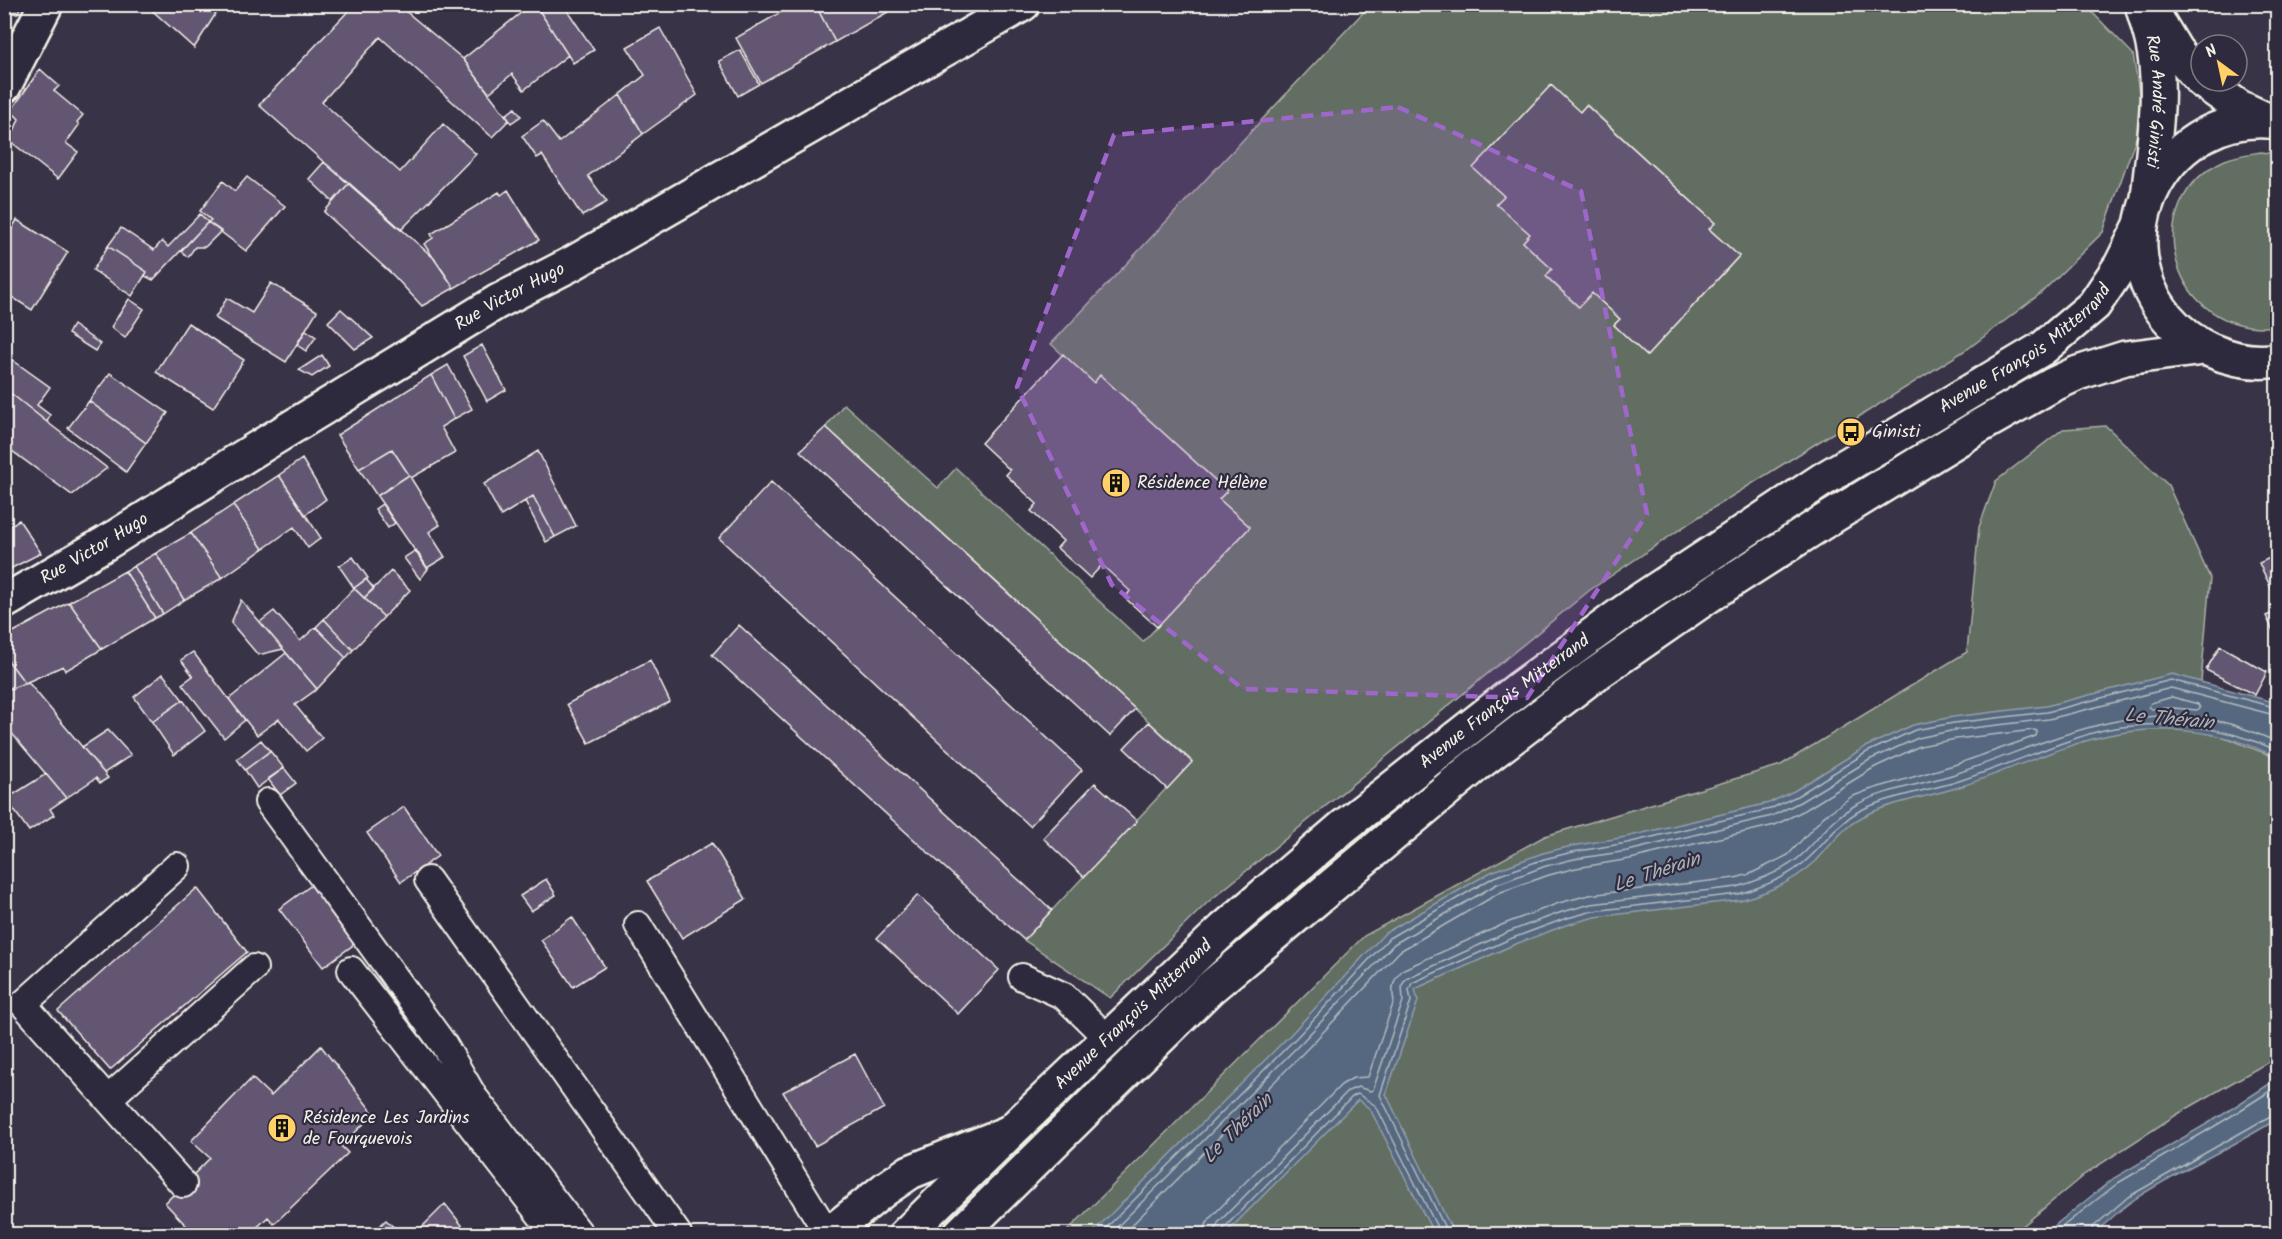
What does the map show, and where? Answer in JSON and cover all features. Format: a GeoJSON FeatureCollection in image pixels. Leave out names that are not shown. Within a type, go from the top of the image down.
{"type":"FeatureCollection","features":[{"type":"Feature","properties":{"kind":"main road"},"geometry":{"type":"LineString","coordinates":[[4,86],[46,4]]}},
{"type":"Feature","properties":{"kind":"main road","name":"Rue Victor Hugo"},"geometry":{"type":"LineString","coordinates":[[4,602],[106,543],[497,302],[573,263],[1023,4]]}},
{"type":"Feature","properties":{"kind":"main road","name":"Rue André Ginisti"},"geometry":{"type":"LineString","coordinates":[[2142,4],[2152,42],[2156,71],[2156,123],[2144,211]]}},
{"type":"Feature","properties":{"kind":"main road","name":"Rue André Ginisti"},"geometry":{"type":"LineString","coordinates":[[2148,4],[2176,51],[2189,66]]}},
{"type":"Feature","properties":{"kind":"main road","name":"Rue André Ginisti"},"geometry":{"type":"LineString","coordinates":[[2220,93],[2240,107],[2273,122]]}},
{"type":"Feature","properties":{"kind":"main road","name":"Avenue François Mitterrand"},"geometry":{"type":"LineString","coordinates":[[906,1234],[1224,929],[1337,832],[1561,657],[1639,601],[1822,480],[2043,348],[2094,305],[2110,284],[2155,182],[2176,155],[2203,136],[2235,124],[2273,122]]}},
{"type":"Feature","properties":{"kind":"main road"},"geometry":{"type":"LineString","coordinates":[[2144,211],[2142,261],[2153,296],[2175,326],[2204,348],[2269,367]]}},
{"type":"Feature","properties":{"kind":"main road","name":"Avenue François Mitterrand"},"geometry":{"type":"LineString","coordinates":[[960,1234],[1170,1026],[1248,955],[1484,759],[1590,678],[1717,590],[1820,524],[1978,427],[2052,385],[2086,370],[2125,358],[2204,348]]}},
{"type":"Feature","properties":{"kind":"main road"},"geometry":{"type":"LineString","coordinates":[[828,1234],[910,1172],[1010,1132]]}},
{"type":"Feature","properties":{"kind":"lane"},"geometry":{"type":"LineString","coordinates":[[268,802],[444,1046],[474,1097],[580,1234]]}},
{"type":"Feature","properties":{"kind":"lane"},"geometry":{"type":"LineString","coordinates":[[177,866],[23,1004],[183,1184]]}},
{"type":"Feature","properties":{"kind":"lane"},"geometry":{"type":"LineString","coordinates":[[428,880],[678,1234]]}},
{"type":"Feature","properties":{"kind":"lane"},"geometry":{"type":"LineString","coordinates":[[638,925],[828,1234]]}},
{"type":"Feature","properties":{"kind":"lane"},"geometry":{"type":"LineString","coordinates":[[108,1099],[254,968]]}},
{"type":"Feature","properties":{"kind":"lane"},"geometry":{"type":"LineString","coordinates":[[351,970],[555,1234]]}},
{"type":"Feature","properties":{"kind":"lane"},"geometry":{"type":"LineString","coordinates":[[1022,978],[1064,996],[1108,1039]]}},
{"type":"Feature","properties":{"kind":"highlighted area"},"geometry":{"type":"Polygon","coordinates":[[[1398,107],[1581,191],[1647,514],[1527,698],[1243,689],[1112,585],[1017,387],[1114,135],[1398,107]]]}},
{"type":"Feature","properties":{"kind":"green space"},"geometry":{"type":"Polygon","coordinates":[[[1370,5],[2085,5],[2133,54],[2143,118],[2103,232],[2040,294],[1969,348],[1697,518],[1590,590],[1207,903],[1110,998],[1024,940],[1192,761],[826,427],[844,404],[938,488],[956,468],[1143,642],[1250,527],[1219,499],[1227,491],[1100,375],[1094,383],[1051,344],[1370,5]],[[1587,105],[1580,112],[1474,168],[1504,196],[1497,204],[1530,234],[1523,242],[1552,269],[1546,277],[1578,307],[1592,293],[1620,319],[1614,325],[1647,356],[1739,256],[1709,229],[1715,223],[1587,105]]]}},
{"type":"Feature","properties":{"kind":"green space"},"geometry":{"type":"Polygon","coordinates":[[[2261,152],[2278,154],[2277,326],[2241,324],[2211,311],[2190,290],[2177,263],[2174,234],[2180,205],[2197,179],[2225,160],[2261,152]]]}},
{"type":"Feature","properties":{"kind":"green space"},"geometry":{"type":"Polygon","coordinates":[[[2106,426],[2168,485],[2210,578],[2201,682],[2219,735],[2277,758],[2277,1057],[2176,1115],[2085,1174],[2013,1234],[1064,1234],[1364,936],[1545,836],[1781,765],[1967,652],[1979,527],[1996,481],[2063,429],[2106,426]]]}},
{"type":"Feature","properties":{"kind":"water","name":"Le Thérain"},"geometry":{"type":"Polygon","coordinates":[[[2172,674],[2277,703],[2277,758],[2238,741],[2195,732],[2152,730],[2109,735],[2090,740],[1962,786],[1898,803],[1862,817],[1848,826],[1816,861],[1799,875],[1760,894],[1740,900],[1595,917],[1566,925],[1513,945],[1415,989],[1418,1001],[1386,1094],[1454,1234],[1434,1234],[1370,1109],[1358,1100],[1225,1234],[1091,1234],[1293,1032],[1385,933],[1491,872],[1543,853],[1626,837],[1769,803],[1794,791],[1865,747],[1913,725],[1953,717],[2046,706],[2172,674]]]}},
{"type":"Feature","properties":{"kind":"water"},"geometry":{"type":"Polygon","coordinates":[[[2277,1079],[2277,1119],[2149,1190],[2093,1234],[2044,1234],[2114,1178],[2222,1115],[2277,1079]]]}},
{"type":"Feature","properties":{"kind":"building"},"geometry":{"type":"Polygon","coordinates":[[[4,4],[22,4],[17,14],[4,10],[4,4]]]}},
{"type":"Feature","properties":{"kind":"building"},"geometry":{"type":"Polygon","coordinates":[[[145,4],[222,4],[194,48],[145,4]]]}},
{"type":"Feature","properties":{"kind":"building"},"geometry":{"type":"Polygon","coordinates":[[[355,4],[397,4],[463,59],[509,120],[492,137],[380,37],[322,102],[400,172],[443,124],[476,154],[401,230],[259,105],[355,4]]]}},
{"type":"Feature","properties":{"kind":"building"},"geometry":{"type":"Polygon","coordinates":[[[532,4],[535,4],[568,55],[524,90],[512,74],[489,93],[463,59],[532,4]]]}},
{"type":"Feature","properties":{"kind":"building"},"geometry":{"type":"Polygon","coordinates":[[[535,4],[563,4],[594,50],[573,63],[535,4]]]}},
{"type":"Feature","properties":{"kind":"building"},"geometry":{"type":"Polygon","coordinates":[[[795,4],[815,4],[835,42],[761,83],[736,38],[795,4]]]}},
{"type":"Feature","properties":{"kind":"building"},"geometry":{"type":"Polygon","coordinates":[[[815,4],[902,4],[835,42],[815,4]]]}},
{"type":"Feature","properties":{"kind":"building"},"geometry":{"type":"Polygon","coordinates":[[[660,28],[697,95],[643,134],[620,95],[645,75],[627,47],[660,28]]]}},
{"type":"Feature","properties":{"kind":"building"},"geometry":{"type":"Polygon","coordinates":[[[740,50],[759,84],[738,96],[719,61],[740,50]]]}},
{"type":"Feature","properties":{"kind":"building"},"geometry":{"type":"Polygon","coordinates":[[[40,69],[59,86],[54,91],[83,115],[66,143],[78,152],[58,179],[10,141],[19,119],[11,111],[40,69]]]}},
{"type":"Feature","properties":{"kind":"building"},"geometry":{"type":"Polygon","coordinates":[[[1551,85],[1580,112],[1586,105],[1715,223],[1709,229],[1739,256],[1647,356],[1614,325],[1620,319],[1592,293],[1579,307],[1546,276],[1552,269],[1523,242],[1530,234],[1496,204],[1504,196],[1473,168],[1551,85]]]}},
{"type":"Feature","properties":{"kind":"building"},"geometry":{"type":"Polygon","coordinates":[[[620,95],[643,134],[588,176],[607,202],[582,216],[542,155],[537,158],[522,136],[543,121],[559,142],[620,95]]]}},
{"type":"Feature","properties":{"kind":"building"},"geometry":{"type":"Polygon","coordinates":[[[515,108],[521,116],[511,123],[506,115],[515,108]]]}},
{"type":"Feature","properties":{"kind":"building"},"geometry":{"type":"Polygon","coordinates":[[[324,162],[349,183],[333,202],[309,179],[324,162]]]}},
{"type":"Feature","properties":{"kind":"building"},"geometry":{"type":"Polygon","coordinates":[[[247,177],[285,206],[246,251],[208,222],[211,220],[200,211],[223,181],[235,191],[247,177]]]}},
{"type":"Feature","properties":{"kind":"building"},"geometry":{"type":"Polygon","coordinates":[[[349,183],[435,259],[454,288],[422,306],[394,276],[324,212],[349,183]]]}},
{"type":"Feature","properties":{"kind":"building"},"geometry":{"type":"Polygon","coordinates":[[[508,190],[539,240],[454,288],[424,244],[433,238],[431,234],[499,192],[501,195],[508,190]]]}},
{"type":"Feature","properties":{"kind":"building"},"geometry":{"type":"Polygon","coordinates":[[[200,214],[208,222],[153,280],[145,276],[147,272],[108,246],[121,228],[154,250],[162,241],[168,247],[200,214]]]}},
{"type":"Feature","properties":{"kind":"building"},"geometry":{"type":"Polygon","coordinates":[[[17,220],[68,252],[32,310],[4,292],[4,241],[17,220]]]}},
{"type":"Feature","properties":{"kind":"building"},"geometry":{"type":"Polygon","coordinates":[[[208,222],[221,231],[205,247],[195,247],[188,257],[181,251],[208,222]]]}},
{"type":"Feature","properties":{"kind":"building"},"geometry":{"type":"Polygon","coordinates":[[[108,246],[147,272],[132,296],[93,270],[108,246]]]}},
{"type":"Feature","properties":{"kind":"building"},"geometry":{"type":"Polygon","coordinates":[[[271,283],[317,311],[286,362],[215,318],[227,298],[252,313],[271,283]]]}},
{"type":"Feature","properties":{"kind":"building"},"geometry":{"type":"Polygon","coordinates":[[[129,299],[144,309],[125,338],[111,327],[129,299]]]}},
{"type":"Feature","properties":{"kind":"building"},"geometry":{"type":"Polygon","coordinates":[[[341,309],[373,338],[355,349],[328,322],[341,309]]]}},
{"type":"Feature","properties":{"kind":"building"},"geometry":{"type":"Polygon","coordinates":[[[188,323],[244,360],[213,408],[156,372],[188,323]]]}},
{"type":"Feature","properties":{"kind":"building"},"geometry":{"type":"Polygon","coordinates":[[[73,325],[100,344],[95,351],[68,334],[73,325]]]}},
{"type":"Feature","properties":{"kind":"building"},"geometry":{"type":"Polygon","coordinates":[[[306,330],[316,337],[306,351],[297,345],[306,330]]]}},
{"type":"Feature","properties":{"kind":"building"},"geometry":{"type":"Polygon","coordinates":[[[482,345],[506,390],[487,401],[463,356],[482,345]]]}},
{"type":"Feature","properties":{"kind":"building"},"geometry":{"type":"Polygon","coordinates":[[[4,354],[50,387],[37,405],[50,415],[47,422],[4,388],[4,354]]]}},
{"type":"Feature","properties":{"kind":"building","name":"Résidence Hélène"},"geometry":{"type":"Polygon","coordinates":[[[1063,354],[1094,383],[1100,375],[1227,491],[1219,499],[1250,527],[1157,627],[1125,598],[1130,591],[1102,565],[1090,578],[1057,548],[1063,541],[1031,511],[1037,504],[1006,475],[1010,470],[981,443],[1063,354]]]}},
{"type":"Feature","properties":{"kind":"building"},"geometry":{"type":"Polygon","coordinates":[[[322,355],[329,366],[312,377],[299,370],[322,355]]]}},
{"type":"Feature","properties":{"kind":"building"},"geometry":{"type":"Polygon","coordinates":[[[448,365],[472,409],[454,419],[431,375],[448,365]]]}},
{"type":"Feature","properties":{"kind":"building"},"geometry":{"type":"Polygon","coordinates":[[[110,373],[168,413],[146,443],[89,401],[110,373]]]}},
{"type":"Feature","properties":{"kind":"building"},"geometry":{"type":"Polygon","coordinates":[[[431,375],[454,419],[441,427],[455,453],[411,478],[392,449],[359,469],[337,435],[431,375]]]}},
{"type":"Feature","properties":{"kind":"building"},"geometry":{"type":"Polygon","coordinates":[[[4,388],[107,468],[72,495],[4,445],[4,388]]]}},
{"type":"Feature","properties":{"kind":"building"},"geometry":{"type":"Polygon","coordinates":[[[89,401],[146,443],[126,472],[68,428],[89,401]]]}},
{"type":"Feature","properties":{"kind":"building"},"geometry":{"type":"Polygon","coordinates":[[[826,427],[1135,709],[1110,736],[800,451],[826,427]]]}},
{"type":"Feature","properties":{"kind":"building"},"geometry":{"type":"Polygon","coordinates":[[[392,449],[409,475],[377,496],[359,469],[392,449]]]}},
{"type":"Feature","properties":{"kind":"building"},"geometry":{"type":"Polygon","coordinates":[[[538,451],[576,526],[555,537],[533,496],[501,516],[484,484],[538,451]]]}},
{"type":"Feature","properties":{"kind":"building"},"geometry":{"type":"Polygon","coordinates":[[[302,459],[326,499],[305,515],[279,475],[302,459]]]}},
{"type":"Feature","properties":{"kind":"building"},"geometry":{"type":"Polygon","coordinates":[[[279,475],[321,538],[308,548],[294,527],[263,549],[233,505],[279,475]]]}},
{"type":"Feature","properties":{"kind":"building"},"geometry":{"type":"Polygon","coordinates":[[[409,475],[440,525],[429,532],[445,557],[427,568],[377,496],[409,475]]]}},
{"type":"Feature","properties":{"kind":"building"},"geometry":{"type":"Polygon","coordinates":[[[771,482],[1082,770],[1030,826],[719,538],[771,482]]]}},
{"type":"Feature","properties":{"kind":"building"},"geometry":{"type":"Polygon","coordinates":[[[533,496],[555,537],[546,542],[525,501],[533,496]]]}},
{"type":"Feature","properties":{"kind":"building"},"geometry":{"type":"Polygon","coordinates":[[[382,504],[395,523],[388,528],[375,509],[382,504]]]}},
{"type":"Feature","properties":{"kind":"building"},"geometry":{"type":"Polygon","coordinates":[[[233,505],[263,549],[222,578],[191,533],[233,505]]]}},
{"type":"Feature","properties":{"kind":"building"},"geometry":{"type":"Polygon","coordinates":[[[19,520],[41,553],[8,570],[4,564],[4,529],[19,520]]]}},
{"type":"Feature","properties":{"kind":"building"},"geometry":{"type":"Polygon","coordinates":[[[191,533],[222,578],[184,600],[156,553],[191,533]]]}},
{"type":"Feature","properties":{"kind":"building"},"geometry":{"type":"Polygon","coordinates":[[[416,550],[428,569],[420,579],[404,558],[416,550]]]}},
{"type":"Feature","properties":{"kind":"building"},"geometry":{"type":"Polygon","coordinates":[[[156,553],[184,600],[163,614],[134,566],[156,553]]]}},
{"type":"Feature","properties":{"kind":"building"},"geometry":{"type":"Polygon","coordinates":[[[2278,554],[2278,602],[2259,563],[2278,554]]]}},
{"type":"Feature","properties":{"kind":"building"},"geometry":{"type":"Polygon","coordinates":[[[353,557],[368,578],[354,588],[339,566],[353,557]]]}},
{"type":"Feature","properties":{"kind":"building"},"geometry":{"type":"Polygon","coordinates":[[[134,566],[163,614],[155,618],[125,571],[134,566]]]}},
{"type":"Feature","properties":{"kind":"building"},"geometry":{"type":"Polygon","coordinates":[[[125,571],[155,618],[102,649],[69,602],[125,571]]]}},
{"type":"Feature","properties":{"kind":"building"},"geometry":{"type":"Polygon","coordinates":[[[391,571],[410,590],[384,617],[364,598],[391,571]]]}},
{"type":"Feature","properties":{"kind":"building"},"geometry":{"type":"Polygon","coordinates":[[[366,579],[374,589],[364,598],[354,588],[366,579]]]}},
{"type":"Feature","properties":{"kind":"building"},"geometry":{"type":"Polygon","coordinates":[[[354,588],[384,617],[353,650],[324,619],[354,588]]]}},
{"type":"Feature","properties":{"kind":"building"},"geometry":{"type":"Polygon","coordinates":[[[241,600],[283,649],[258,655],[231,623],[241,600]]]}},
{"type":"Feature","properties":{"kind":"building"},"geometry":{"type":"Polygon","coordinates":[[[69,602],[102,649],[65,671],[63,666],[25,683],[4,655],[4,637],[69,602]]]}},
{"type":"Feature","properties":{"kind":"building"},"geometry":{"type":"Polygon","coordinates":[[[274,611],[300,641],[316,627],[346,658],[317,689],[260,622],[274,611]]]}},
{"type":"Feature","properties":{"kind":"building"},"geometry":{"type":"Polygon","coordinates":[[[2278,611],[2278,641],[2266,616],[2278,611]]]}},
{"type":"Feature","properties":{"kind":"building"},"geometry":{"type":"Polygon","coordinates":[[[324,619],[353,650],[346,658],[316,627],[324,619]]]}},
{"type":"Feature","properties":{"kind":"building"},"geometry":{"type":"Polygon","coordinates":[[[739,625],[1052,910],[1024,940],[712,655],[739,625]]]}},
{"type":"Feature","properties":{"kind":"building"},"geometry":{"type":"Polygon","coordinates":[[[2220,646],[2267,672],[2255,695],[2206,670],[2220,646]]]}},
{"type":"Feature","properties":{"kind":"building"},"geometry":{"type":"Polygon","coordinates":[[[193,652],[245,720],[224,738],[182,684],[193,676],[181,660],[193,652]]]}},
{"type":"Feature","properties":{"kind":"building"},"geometry":{"type":"Polygon","coordinates":[[[286,653],[317,689],[295,705],[322,738],[306,751],[279,719],[257,735],[229,699],[286,653]]]}},
{"type":"Feature","properties":{"kind":"building"},"geometry":{"type":"Polygon","coordinates":[[[4,655],[25,683],[4,691],[4,655]]]}},
{"type":"Feature","properties":{"kind":"building"},"geometry":{"type":"Polygon","coordinates":[[[650,660],[670,702],[589,743],[567,704],[650,660]]]}},
{"type":"Feature","properties":{"kind":"building"},"geometry":{"type":"Polygon","coordinates":[[[163,674],[183,700],[152,722],[134,697],[163,674]]]}},
{"type":"Feature","properties":{"kind":"building"},"geometry":{"type":"Polygon","coordinates":[[[28,682],[108,778],[100,783],[96,778],[66,798],[4,724],[4,691],[28,682]]]}},
{"type":"Feature","properties":{"kind":"building"},"geometry":{"type":"Polygon","coordinates":[[[183,700],[205,731],[174,755],[152,722],[183,700]]]}},
{"type":"Feature","properties":{"kind":"building"},"geometry":{"type":"Polygon","coordinates":[[[1149,722],[1192,762],[1167,789],[1124,748],[1149,722]]]}},
{"type":"Feature","properties":{"kind":"building"},"geometry":{"type":"Polygon","coordinates":[[[108,730],[131,755],[104,773],[82,747],[108,730]]]}},
{"type":"Feature","properties":{"kind":"building"},"geometry":{"type":"Polygon","coordinates":[[[261,740],[270,751],[245,770],[237,759],[261,740]]]}},
{"type":"Feature","properties":{"kind":"building"},"geometry":{"type":"Polygon","coordinates":[[[270,751],[284,768],[257,788],[245,770],[270,751]]]}},
{"type":"Feature","properties":{"kind":"building"},"geometry":{"type":"Polygon","coordinates":[[[284,768],[296,783],[280,795],[268,779],[284,768]]]}},
{"type":"Feature","properties":{"kind":"building"},"geometry":{"type":"Polygon","coordinates":[[[46,774],[66,798],[50,809],[54,815],[29,831],[6,799],[46,774]]]}},
{"type":"Feature","properties":{"kind":"building"},"geometry":{"type":"Polygon","coordinates":[[[1095,783],[1137,821],[1084,877],[1043,838],[1095,783]]]}},
{"type":"Feature","properties":{"kind":"building"},"geometry":{"type":"Polygon","coordinates":[[[404,807],[438,856],[401,882],[367,833],[404,807]]]}},
{"type":"Feature","properties":{"kind":"building"},"geometry":{"type":"Polygon","coordinates":[[[712,843],[746,899],[682,938],[647,881],[712,843]]]}},
{"type":"Feature","properties":{"kind":"building"},"geometry":{"type":"Polygon","coordinates":[[[546,879],[556,895],[531,911],[520,896],[546,879]]]}},
{"type":"Feature","properties":{"kind":"building"},"geometry":{"type":"Polygon","coordinates":[[[313,884],[356,943],[323,967],[279,909],[313,884]]]}},
{"type":"Feature","properties":{"kind":"building"},"geometry":{"type":"Polygon","coordinates":[[[197,888],[247,952],[110,1070],[58,1011],[197,888]]]}},
{"type":"Feature","properties":{"kind":"building"},"geometry":{"type":"Polygon","coordinates":[[[918,895],[999,970],[958,1014],[877,938],[918,895]]]}},
{"type":"Feature","properties":{"kind":"building"},"geometry":{"type":"Polygon","coordinates":[[[572,917],[605,967],[573,987],[541,940],[572,917]]]}},
{"type":"Feature","properties":{"kind":"building","name":"Résidence Les Jardins de Fourquevois"},"geometry":{"type":"Polygon","coordinates":[[[321,1046],[374,1114],[341,1146],[348,1153],[274,1224],[268,1217],[250,1234],[194,1234],[165,1203],[210,1158],[191,1141],[252,1078],[271,1096],[321,1046]]]}},
{"type":"Feature","properties":{"kind":"building"},"geometry":{"type":"Polygon","coordinates":[[[855,1054],[884,1108],[815,1146],[783,1092],[855,1054]]]}},
{"type":"Feature","properties":{"kind":"building"},"geometry":{"type":"Polygon","coordinates":[[[445,1204],[469,1234],[415,1234],[445,1204]]]}},
{"type":"Feature","properties":{"kind":"building"},"geometry":{"type":"Polygon","coordinates":[[[386,1220],[401,1234],[371,1234],[386,1220]]]}},
{"type":"Feature","properties":{"kind":"place","name":"Ginisti"},"geometry":{"type":"Point","coordinates":[1851,432]}},
{"type":"Feature","properties":{"kind":"place","name":"Résidence Hélène"},"geometry":{"type":"Point","coordinates":[1116,483]}},
{"type":"Feature","properties":{"kind":"place","name":"Résidence Les Jardins de Fourquevois"},"geometry":{"type":"Point","coordinates":[282,1128]}}]}
